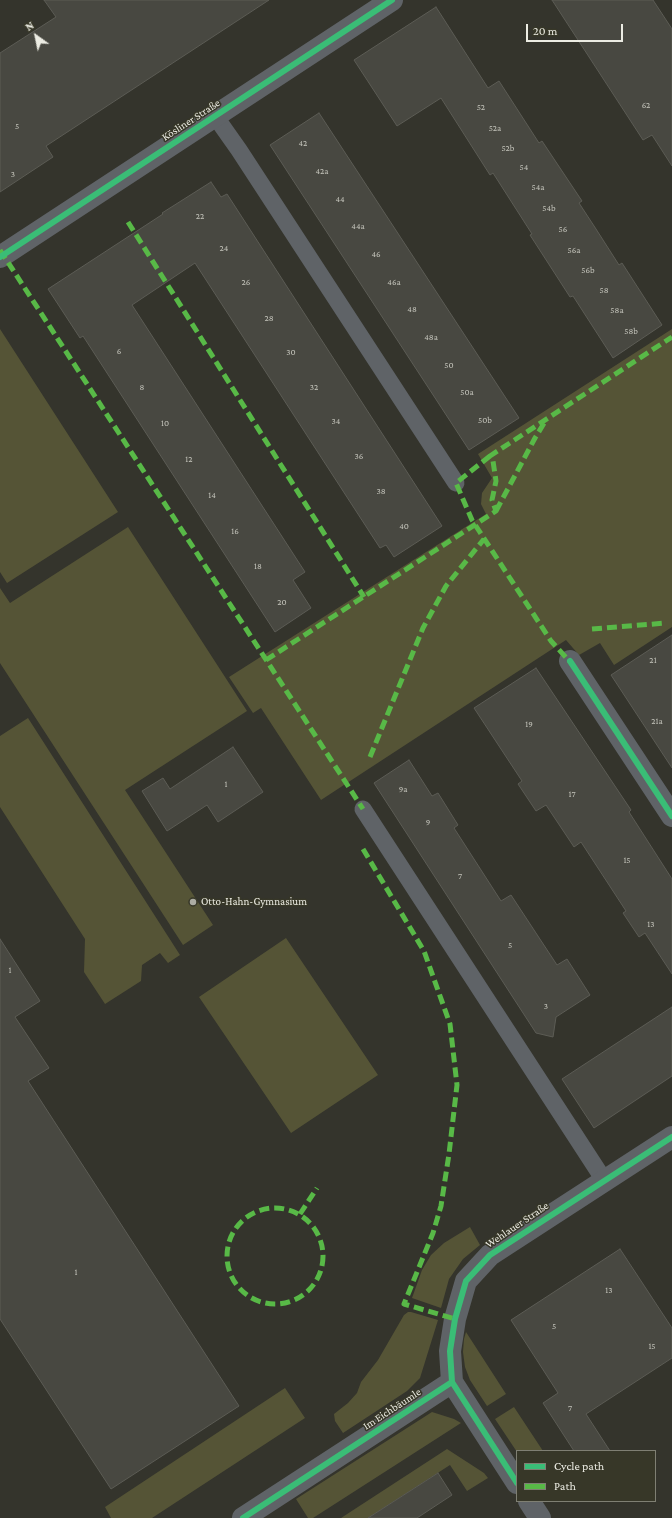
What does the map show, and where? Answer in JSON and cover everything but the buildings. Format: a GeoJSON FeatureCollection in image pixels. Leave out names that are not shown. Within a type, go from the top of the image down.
{"type":"FeatureCollection","features":[{"type":"Feature","properties":{"kind":"street","name":"Kösliner Straße"},"geometry":{"type":"LineString","coordinates":[[0,257],[392,0]]}},
{"type":"Feature","properties":{"kind":"street"},"geometry":{"type":"LineString","coordinates":[[570,662],[672,816]]}},
{"type":"Feature","properties":{"kind":"street","name":"Wehlauer Straße"},"geometry":{"type":"LineString","coordinates":[[452,1382],[450,1351],[455,1319],[466,1281],[490,1254],[672,1137]]}},
{"type":"Feature","properties":{"kind":"street"},"geometry":{"type":"LineString","coordinates":[[452,1382],[516,1481]]}},
{"type":"Feature","properties":{"kind":"street","name":"Im Eichbäumle"},"geometry":{"type":"LineString","coordinates":[[243,1518],[452,1382]]}},
{"type":"Feature","properties":{"kind":"street"},"geometry":{"type":"LineString","coordinates":[[530,1502],[540,1518]]}},
{"type":"Feature","properties":{"kind":"lane"},"geometry":{"type":"LineString","coordinates":[[215,116],[239,150],[456,483]]}},
{"type":"Feature","properties":{"kind":"lane"},"geometry":{"type":"LineString","coordinates":[[363,809],[604,1180]]}},
{"type":"Feature","properties":{"kind":"shaded area"},"geometry":{"type":"Polygon","coordinates":[[[0,329],[118,512],[7,583],[0,572],[0,329]]]}},
{"type":"Feature","properties":{"kind":"shaded area"},"geometry":{"type":"Polygon","coordinates":[[[672,329],[672,627],[614,665],[600,643],[579,655],[566,640],[321,800],[261,708],[253,713],[229,677],[486,514],[481,504],[482,493],[492,478],[478,454],[672,329]]]}},
{"type":"Feature","properties":{"kind":"shaded area"},"geometry":{"type":"Polygon","coordinates":[[[128,527],[247,711],[125,790],[213,925],[183,945],[0,663],[0,588],[10,603],[128,527]]]}},
{"type":"Feature","properties":{"kind":"shaded area"},"geometry":{"type":"Polygon","coordinates":[[[28,718],[180,955],[168,963],[160,953],[142,965],[141,981],[105,1004],[84,972],[85,939],[0,807],[0,736],[28,718]]]}},
{"type":"Feature","properties":{"kind":"shaded area"},"geometry":{"type":"Polygon","coordinates":[[[286,938],[378,1075],[291,1133],[199,997],[286,938]]]}},
{"type":"Feature","properties":{"kind":"shaded area"},"geometry":{"type":"Polygon","coordinates":[[[470,1227],[480,1245],[463,1259],[449,1279],[441,1308],[412,1298],[422,1270],[431,1255],[444,1243],[470,1227]]]}},
{"type":"Feature","properties":{"kind":"shaded area"},"geometry":{"type":"Polygon","coordinates":[[[408,1312],[438,1320],[420,1378],[407,1391],[343,1433],[335,1421],[334,1414],[348,1403],[357,1393],[361,1382],[378,1360],[404,1315],[408,1312]]]}},
{"type":"Feature","properties":{"kind":"shaded area"},"geometry":{"type":"Polygon","coordinates":[[[466,1332],[506,1394],[487,1406],[470,1380],[465,1367],[463,1352],[466,1332]]]}},
{"type":"Feature","properties":{"kind":"shaded area"},"geometry":{"type":"Polygon","coordinates":[[[285,1388],[305,1418],[152,1518],[111,1518],[105,1507],[285,1388]]]}},
{"type":"Feature","properties":{"kind":"shaded area"},"geometry":{"type":"Polygon","coordinates":[[[514,1407],[542,1450],[516,1450],[495,1419],[514,1407]]]}},
{"type":"Feature","properties":{"kind":"shaded area"},"geometry":{"type":"Polygon","coordinates":[[[432,1412],[454,1419],[461,1423],[313,1518],[308,1518],[296,1499],[432,1412]]]}},
{"type":"Feature","properties":{"kind":"shaded area"},"geometry":{"type":"Polygon","coordinates":[[[447,1449],[484,1473],[488,1478],[467,1491],[450,1465],[368,1518],[341,1518],[447,1449]]]}},
{"type":"Feature","properties":{"kind":"marked path"},"geometry":{"type":"LineString","coordinates":[[128,222],[364,597]]}},
{"type":"Feature","properties":{"kind":"marked path"},"geometry":{"type":"LineString","coordinates":[[0,250],[363,809]]}},
{"type":"Feature","properties":{"kind":"marked path"},"geometry":{"type":"LineString","coordinates":[[266,660],[496,511],[492,500],[496,481],[493,461],[490,456],[672,337]]}},
{"type":"Feature","properties":{"kind":"marked path"},"geometry":{"type":"LineString","coordinates":[[496,511],[546,420]]}},
{"type":"Feature","properties":{"kind":"marked path"},"geometry":{"type":"LineString","coordinates":[[490,456],[456,483],[472,520],[551,641],[572,664]]}},
{"type":"Feature","properties":{"kind":"marked path"},"geometry":{"type":"LineString","coordinates":[[370,757],[423,628],[446,586],[484,539]]}},
{"type":"Feature","properties":{"kind":"marked path"},"geometry":{"type":"LineString","coordinates":[[592,629],[666,623]]}},
{"type":"Feature","properties":{"kind":"marked path"},"geometry":{"type":"LineString","coordinates":[[363,849],[424,951],[450,1024],[457,1085],[441,1206],[433,1233],[404,1304],[455,1319]]}},
{"type":"Feature","properties":{"kind":"marked path"},"geometry":{"type":"LineString","coordinates":[[300,1214],[317,1188]]}},
{"type":"Feature","properties":{"kind":"marked path"},"geometry":{"type":"LineString","coordinates":[[275,1208],[293,1211],[309,1222],[320,1238],[323,1256],[320,1274],[309,1290],[293,1301],[275,1304],[257,1301],[241,1290],[230,1274],[227,1256],[230,1238],[241,1222],[257,1211],[275,1208]]}},
{"type":"Feature","properties":{"kind":"cycle path"},"geometry":{"type":"LineString","coordinates":[[0,257],[392,0]]}},
{"type":"Feature","properties":{"kind":"cycle path"},"geometry":{"type":"LineString","coordinates":[[570,661],[672,816]]}},
{"type":"Feature","properties":{"kind":"cycle path"},"geometry":{"type":"LineString","coordinates":[[452,1382],[450,1351],[455,1319],[466,1281],[490,1255],[672,1137]]}},
{"type":"Feature","properties":{"kind":"cycle path"},"geometry":{"type":"LineString","coordinates":[[243,1518],[452,1382],[516,1481]]}},
{"type":"Feature","properties":{"kind":"place","name":"Otto-Hahn-Gymnasium"},"geometry":{"type":"Point","coordinates":[193,902]}}]}
